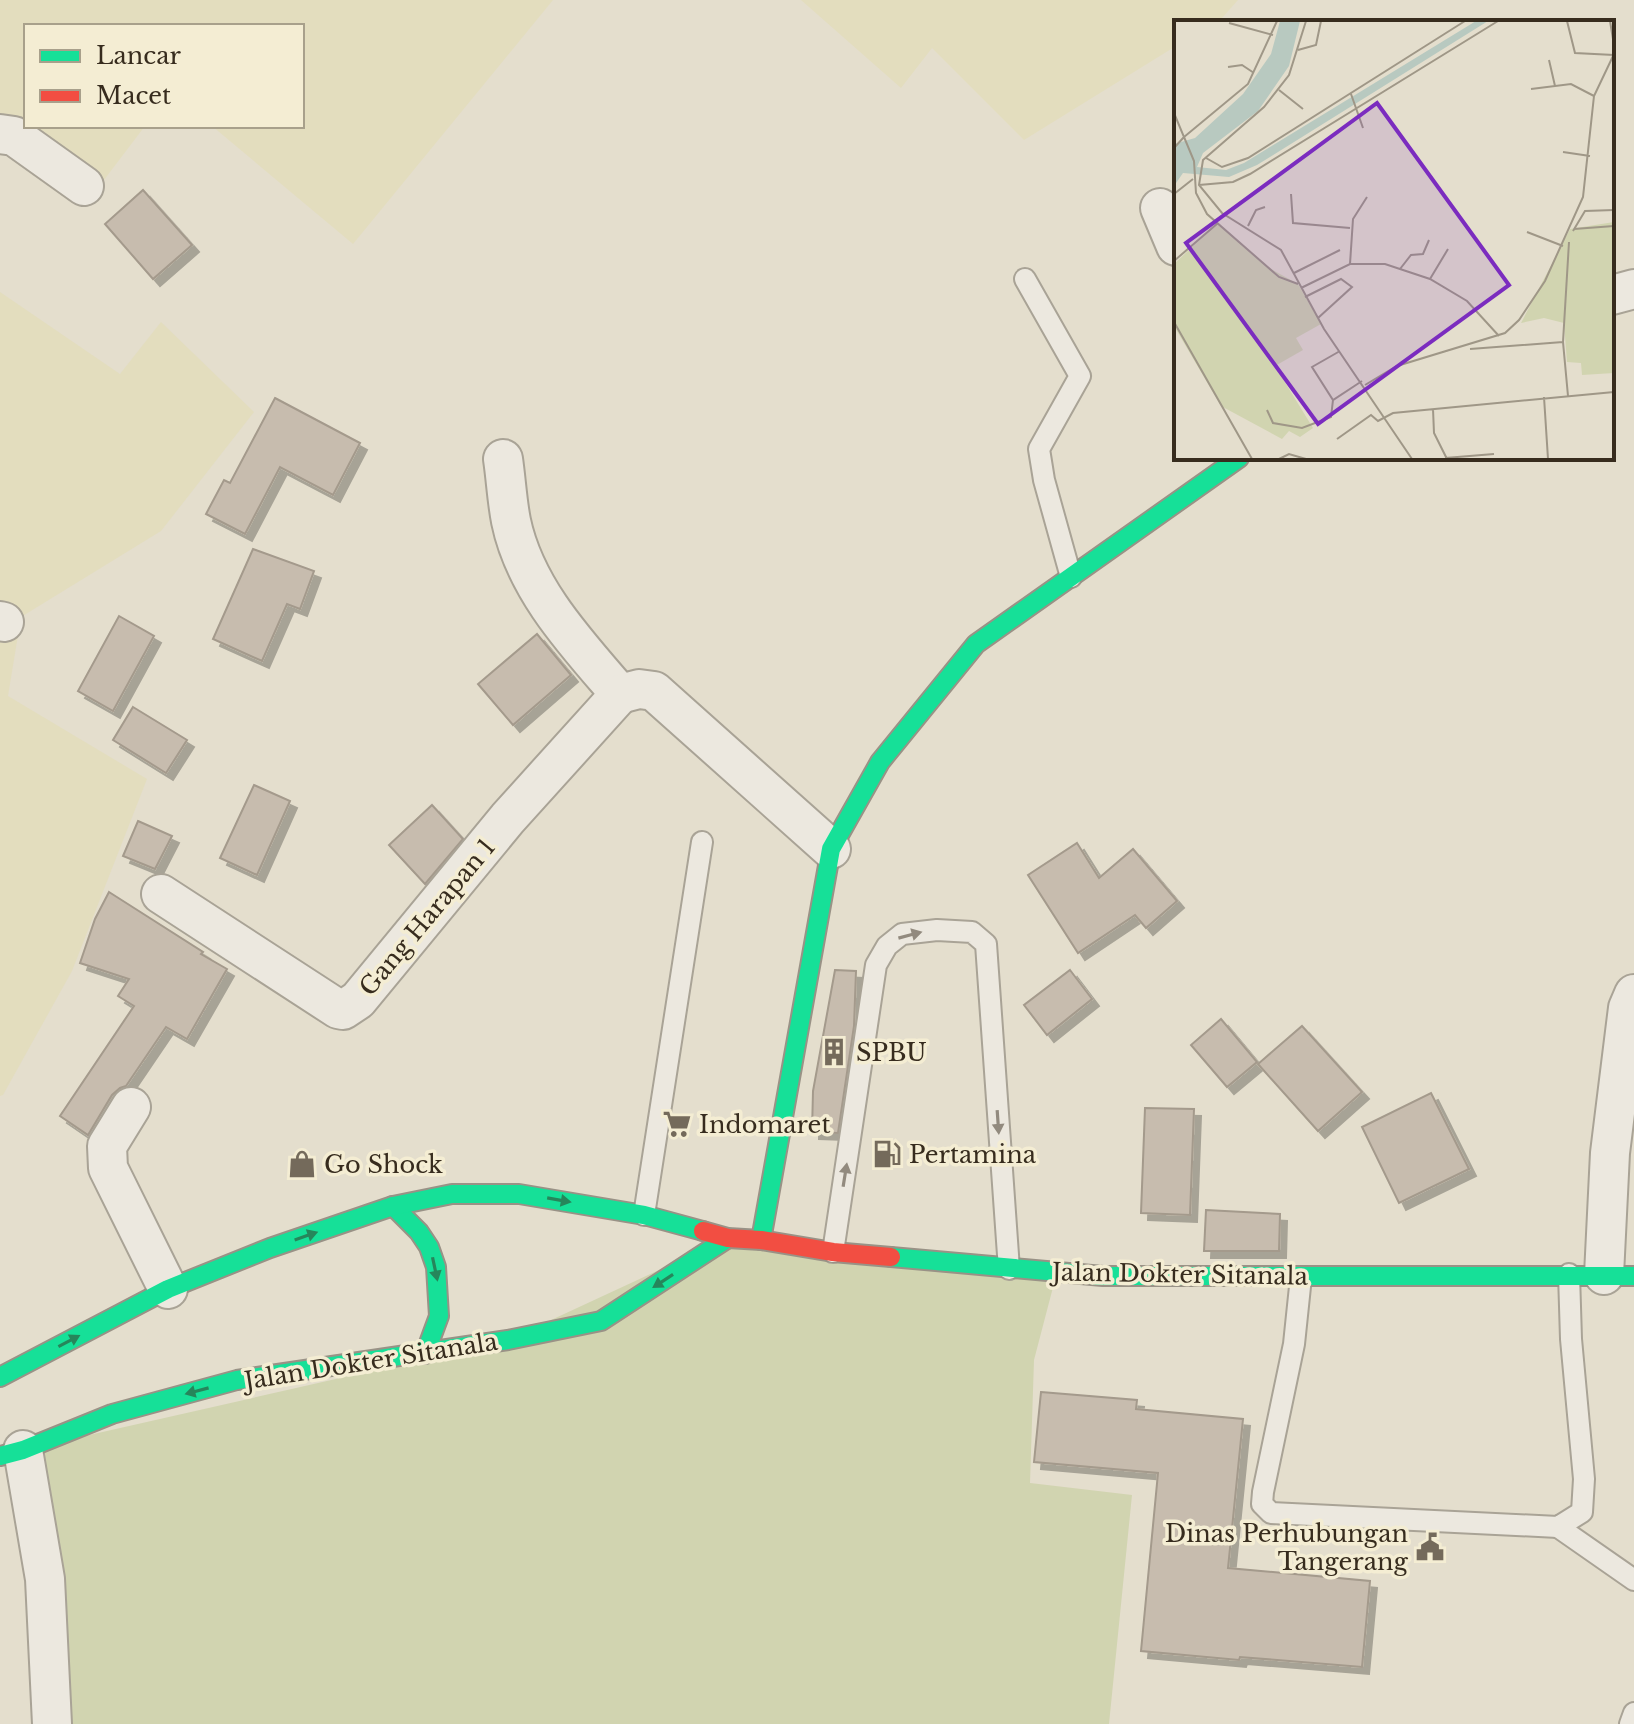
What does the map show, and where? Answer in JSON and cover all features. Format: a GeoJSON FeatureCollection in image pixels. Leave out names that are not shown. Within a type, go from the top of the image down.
{"type":"FeatureCollection","features":[{"type":"Feature","properties":{"kind":"main road"},"geometry":{"type":"LineString","coordinates":[[761,1240],[831,849],[880,762],[976,644],[1236,460]]}},
{"type":"Feature","properties":{"kind":"main road","name":"Jalan Dokter Sitanala"},"geometry":{"type":"LineString","coordinates":[[0,1377],[168,1289],[270,1248],[393,1206],[452,1194],[519,1194],[644,1215],[728,1238],[833,1252],[1103,1276],[1602,1275]]}},
{"type":"Feature","properties":{"kind":"main road"},"geometry":{"type":"LineString","coordinates":[[393,1206],[419,1232],[429,1247],[436,1267],[439,1316],[425,1354]]}},
{"type":"Feature","properties":{"kind":"main road","name":"Jalan Dokter Sitanala"},"geometry":{"type":"LineString","coordinates":[[11,1453],[112,1414],[237,1380],[425,1354],[601,1321],[728,1238]]}},
{"type":"Feature","properties":{"kind":"street"},"geometry":{"type":"LineString","coordinates":[[0,134],[14,136],[84,186]]}},
{"type":"Feature","properties":{"kind":"street"},"geometry":{"type":"LineString","coordinates":[[1160,208],[1174,241]]}},
{"type":"Feature","properties":{"kind":"street"},"geometry":{"type":"LineString","coordinates":[[1614,294],[1634,289]]}},
{"type":"Feature","properties":{"kind":"street"},"geometry":{"type":"LineString","coordinates":[[503,459],[511,523],[521,553],[542,595],[573,640],[620,694],[639,689],[654,691],[831,849]]}},
{"type":"Feature","properties":{"kind":"street","name":"Gang Harapan 1"},"geometry":{"type":"LineString","coordinates":[[161,894],[343,1010],[358,1000],[508,818],[620,694]]}},
{"type":"Feature","properties":{"kind":"street"},"geometry":{"type":"LineString","coordinates":[[1602,1275],[1610,1153],[1628,1008],[1634,994]]}},
{"type":"Feature","properties":{"kind":"street"},"geometry":{"type":"LineString","coordinates":[[131,1107],[107,1146],[108,1168],[168,1289]]}},
{"type":"Feature","properties":{"kind":"street"},"geometry":{"type":"LineString","coordinates":[[11,1453],[45,1579],[52,1724]]}},
{"type":"Feature","properties":{"kind":"lane"},"geometry":{"type":"LineString","coordinates":[[1025,279],[1080,376],[1039,449],[1044,480],[1071,577]]}},
{"type":"Feature","properties":{"kind":"lane"},"geometry":{"type":"LineString","coordinates":[[644,1215],[702,842]]}},
{"type":"Feature","properties":{"kind":"lane"},"geometry":{"type":"LineString","coordinates":[[833,1252],[876,965],[887,946],[902,934],[937,930],[972,932],[986,944],[1009,1269]]}},
{"type":"Feature","properties":{"kind":"lane"},"geometry":{"type":"LineString","coordinates":[[1558,1527],[1582,1512],[1584,1479],[1571,1339],[1602,1275]]}},
{"type":"Feature","properties":{"kind":"lane"},"geometry":{"type":"LineString","coordinates":[[1301,1277],[1294,1344],[1263,1492],[1262,1504],[1271,1513],[1558,1527],[1634,1580]]}},
{"type":"Feature","properties":{"kind":"lane"},"geometry":{"type":"LineString","coordinates":[[1630,1724],[1634,1713]]}},
{"type":"Feature","properties":{"kind":"shaded area"},"geometry":{"type":"Polygon","coordinates":[[[0,0],[553,0],[353,244],[214,128],[304,128],[304,24],[24,24],[24,128],[143,128],[85,205],[0,145],[0,0]]]}},
{"type":"Feature","properties":{"kind":"shaded area"},"geometry":{"type":"Polygon","coordinates":[[[801,0],[1238,0],[1219,20],[1174,20],[1174,47],[1024,140],[932,48],[901,88],[801,0]]]}},
{"type":"Feature","properties":{"kind":"shaded area"},"geometry":{"type":"Polygon","coordinates":[[[0,292],[120,374],[161,322],[254,412],[161,531],[21,617],[8,696],[147,779],[72,971],[0,1096],[0,292]]]}},
{"type":"Feature","properties":{"kind":"green space"},"geometry":{"type":"Polygon","coordinates":[[[728,1238],[1057,1272],[1034,1360],[1030,1483],[1132,1495],[1109,1724],[57,1724],[23,1450],[508,1340],[728,1238]]]}},
{"type":"Feature","properties":{"kind":"building"},"geometry":{"type":"Polygon","coordinates":[[[143,190],[192,245],[153,279],[105,224],[143,190]]]}},
{"type":"Feature","properties":{"kind":"building"},"geometry":{"type":"Polygon","coordinates":[[[275,398],[360,443],[333,495],[280,467],[245,534],[206,514],[224,480],[230,483],[275,398]]]}},
{"type":"Feature","properties":{"kind":"building"},"geometry":{"type":"Polygon","coordinates":[[[253,549],[314,571],[300,609],[287,604],[262,661],[213,639],[253,549]]]}},
{"type":"Feature","properties":{"kind":"building"},"geometry":{"type":"Polygon","coordinates":[[[119,616],[154,636],[113,711],[78,691],[119,616]]]}},
{"type":"Feature","properties":{"kind":"building"},"geometry":{"type":"Polygon","coordinates":[[[537,634],[571,675],[513,725],[478,684],[537,634]]]}},
{"type":"Feature","properties":{"kind":"building"},"geometry":{"type":"Polygon","coordinates":[[[133,707],[187,740],[166,773],[113,740],[133,707]]]}},
{"type":"Feature","properties":{"kind":"building"},"geometry":{"type":"Polygon","coordinates":[[[254,785],[290,801],[257,875],[220,858],[254,785]]]}},
{"type":"Feature","properties":{"kind":"building"},"geometry":{"type":"Polygon","coordinates":[[[432,805],[463,839],[425,884],[389,845],[432,805]]]}},
{"type":"Feature","properties":{"kind":"building"},"geometry":{"type":"Polygon","coordinates":[[[138,821],[172,836],[155,869],[123,856],[138,821]]]}},
{"type":"Feature","properties":{"kind":"building"},"geometry":{"type":"Polygon","coordinates":[[[1077,843],[1099,878],[1133,849],[1177,901],[1146,928],[1135,915],[1078,953],[1028,875],[1077,843]]]}},
{"type":"Feature","properties":{"kind":"building"},"geometry":{"type":"Polygon","coordinates":[[[109,892],[227,969],[187,1039],[166,1027],[126,1086],[112,1095],[88,1135],[60,1116],[134,1006],[118,996],[129,979],[80,963],[95,919],[109,892]]]}},
{"type":"Feature","properties":{"kind":"building","name":"SPBU"},"geometry":{"type":"Polygon","coordinates":[[[835,970],[856,971],[854,1026],[838,1133],[812,1132],[813,1091],[835,970]]]}},
{"type":"Feature","properties":{"kind":"building"},"geometry":{"type":"Polygon","coordinates":[[[1070,970],[1092,999],[1047,1035],[1024,1005],[1070,970]]]}},
{"type":"Feature","properties":{"kind":"building"},"geometry":{"type":"Polygon","coordinates":[[[1221,1019],[1257,1062],[1227,1087],[1191,1045],[1221,1019]]]}},
{"type":"Feature","properties":{"kind":"building"},"geometry":{"type":"Polygon","coordinates":[[[1302,1026],[1362,1092],[1318,1131],[1258,1064],[1302,1026]]]}},
{"type":"Feature","properties":{"kind":"building"},"geometry":{"type":"Polygon","coordinates":[[[1431,1093],[1469,1169],[1399,1203],[1362,1127],[1431,1093]]]}},
{"type":"Feature","properties":{"kind":"building"},"geometry":{"type":"Polygon","coordinates":[[[1145,1108],[1194,1109],[1190,1215],[1141,1213],[1145,1108]]]}},
{"type":"Feature","properties":{"kind":"building"},"geometry":{"type":"Polygon","coordinates":[[[1206,1210],[1280,1214],[1279,1251],[1204,1251],[1206,1210]]]}},
{"type":"Feature","properties":{"kind":"building"},"geometry":{"type":"Polygon","coordinates":[[[1041,1392],[1137,1400],[1136,1409],[1243,1419],[1228,1568],[1370,1581],[1362,1667],[1141,1651],[1158,1473],[1034,1462],[1041,1392]]]}},
{"type":"Feature","properties":{"kind":"traffic: fast"},"geometry":{"type":"LineString","coordinates":[[761,1240],[831,849],[880,762],[976,644],[1236,460]]}},
{"type":"Feature","properties":{"kind":"traffic: fast"},"geometry":{"type":"LineString","coordinates":[[0,1377],[168,1289],[270,1248],[393,1206],[452,1194],[519,1194],[644,1215],[703,1231]]}},
{"type":"Feature","properties":{"kind":"traffic: fast"},"geometry":{"type":"LineString","coordinates":[[393,1206],[419,1232],[429,1247],[436,1267],[439,1316],[425,1354]]}},
{"type":"Feature","properties":{"kind":"traffic: fast"},"geometry":{"type":"LineString","coordinates":[[0,1456],[23,1450],[112,1414],[237,1380],[508,1340],[601,1321],[728,1238]]}},
{"type":"Feature","properties":{"kind":"traffic: fast"},"geometry":{"type":"LineString","coordinates":[[891,1257],[1103,1276],[1634,1276]]}},
{"type":"Feature","properties":{"kind":"traffic: jam"},"geometry":{"type":"LineString","coordinates":[[703,1231],[728,1238],[891,1257]]}},
{"type":"Feature","properties":{"kind":"place","name":"SPBU"},"geometry":{"type":"Point","coordinates":[834,1052]}},
{"type":"Feature","properties":{"kind":"place","name":"Indomaret"},"geometry":{"type":"Point","coordinates":[677,1124]}},
{"type":"Feature","properties":{"kind":"place","name":"Pertamina"},"geometry":{"type":"Point","coordinates":[887,1154]}},
{"type":"Feature","properties":{"kind":"place","name":"Go Shock"},"geometry":{"type":"Point","coordinates":[302,1164]}},
{"type":"Feature","properties":{"kind":"place","name":"Dinas Perhubungan Tangerang"},"geometry":{"type":"Point","coordinates":[1430,1547]}}]}
